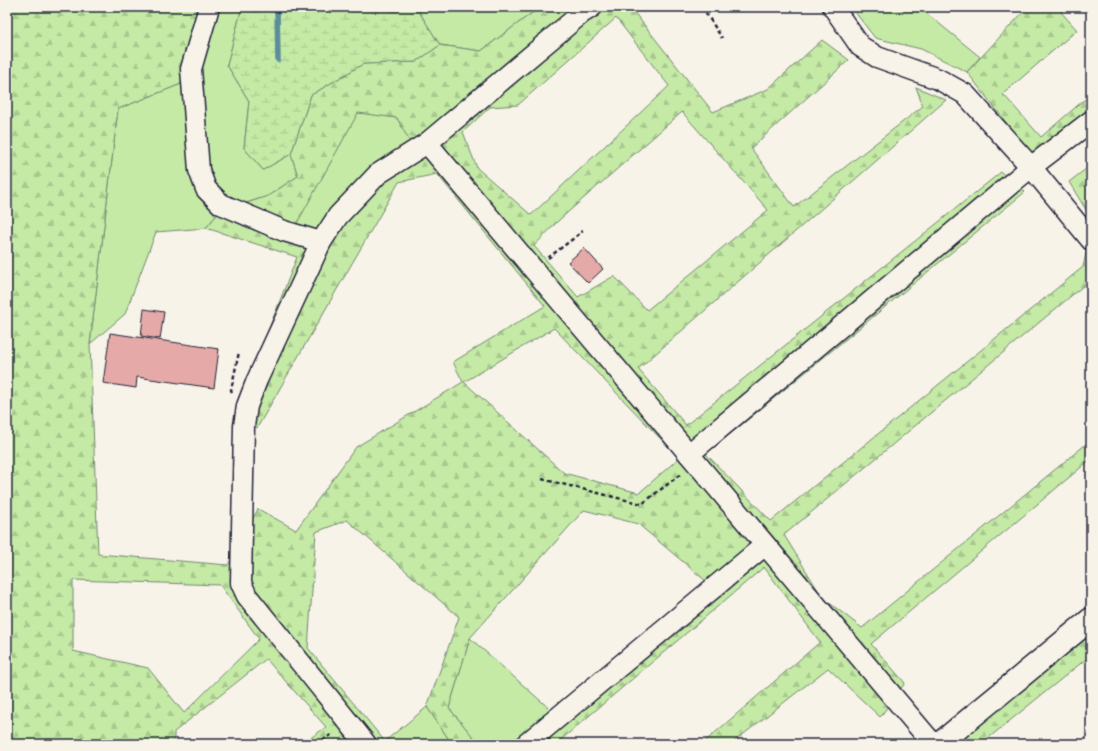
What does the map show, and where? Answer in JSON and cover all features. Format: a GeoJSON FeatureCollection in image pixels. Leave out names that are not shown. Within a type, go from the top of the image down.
{"type":"FeatureCollection","features":[{"type":"Feature","properties":{"kind":"street"},"geometry":{"type":"LineString","coordinates":[[209,7],[191,69],[199,170],[206,189],[222,204],[284,231],[321,242]]}},
{"type":"Feature","properties":{"kind":"street"},"geometry":{"type":"LineString","coordinates":[[366,744],[246,596],[241,583],[244,426],[247,406],[257,380],[321,242],[338,216],[378,174],[427,144],[582,13],[592,7]]}},
{"type":"Feature","properties":{"kind":"street"},"geometry":{"type":"LineString","coordinates":[[833,7],[860,46],[876,57],[938,79],[965,94],[1031,167],[1091,240]]}},
{"type":"Feature","properties":{"kind":"street"},"geometry":{"type":"LineString","coordinates":[[689,454],[1031,167],[1091,120]]}},
{"type":"Feature","properties":{"kind":"street"},"geometry":{"type":"LineString","coordinates":[[427,144],[932,744]]}},
{"type":"Feature","properties":{"kind":"street"},"geometry":{"type":"LineString","coordinates":[[526,744],[765,545]]}},
{"type":"Feature","properties":{"kind":"street"},"geometry":{"type":"LineString","coordinates":[[939,744],[1091,619]]}},
{"type":"Feature","properties":{"kind":"path"},"geometry":{"type":"LineString","coordinates":[[702,7],[722,38]]}},
{"type":"Feature","properties":{"kind":"path"},"geometry":{"type":"LineString","coordinates":[[533,269],[583,231]]}},
{"type":"Feature","properties":{"kind":"path"},"geometry":{"type":"LineString","coordinates":[[542,479],[642,504],[685,471],[689,454]]}},
{"type":"Feature","properties":{"kind":"green space"},"geometry":{"type":"Polygon","coordinates":[[[7,7],[204,7],[181,84],[118,109],[90,344],[98,554],[228,565],[258,509],[296,530],[356,447],[463,382],[453,362],[545,306],[437,174],[399,182],[257,428],[237,410],[297,257],[206,228],[219,212],[268,196],[298,176],[291,154],[311,95],[363,64],[416,62],[440,45],[481,51],[540,7],[630,7],[713,112],[768,89],[822,40],[849,60],[751,148],[794,207],[923,106],[916,87],[946,100],[638,369],[686,425],[1001,172],[1025,192],[706,454],[771,521],[1083,267],[1091,231],[1091,283],[1089,281],[784,535],[823,598],[862,628],[1091,440],[1091,459],[871,644],[905,683],[880,717],[828,668],[731,744],[702,744],[820,642],[764,567],[556,744],[510,744],[707,582],[638,524],[584,510],[470,638],[449,708],[479,744],[452,744],[427,707],[459,617],[347,520],[316,532],[308,648],[387,744],[302,744],[326,727],[266,659],[174,732],[174,744],[7,744],[7,7]],[[616,18],[518,105],[490,107],[463,132],[477,168],[531,215],[669,86],[616,18]],[[682,112],[559,220],[534,246],[578,297],[614,276],[647,310],[768,210],[682,112]],[[358,113],[296,225],[320,232],[410,142],[397,118],[358,113]],[[554,328],[464,382],[564,473],[639,493],[679,458],[554,328]],[[73,580],[73,651],[148,668],[184,713],[259,639],[220,585],[73,580]]]}},
{"type":"Feature","properties":{"kind":"green space"},"geometry":{"type":"Polygon","coordinates":[[[204,7],[242,7],[227,65],[249,101],[244,148],[263,170],[291,154],[298,176],[268,196],[219,212],[206,228],[156,232],[125,314],[90,344],[118,109],[181,84],[204,7]]]}},
{"type":"Feature","properties":{"kind":"green space"},"geometry":{"type":"Polygon","coordinates":[[[242,7],[416,7],[440,45],[416,62],[363,64],[311,95],[291,154],[263,170],[244,148],[249,101],[227,65],[242,7]]]}},
{"type":"Feature","properties":{"kind":"green space"},"geometry":{"type":"Polygon","coordinates":[[[416,7],[540,7],[481,51],[440,45],[416,7]]]}},
{"type":"Feature","properties":{"kind":"green space"},"geometry":{"type":"Polygon","coordinates":[[[851,7],[889,7],[925,12],[980,57],[967,72],[921,49],[875,38],[851,7]]]}},
{"type":"Feature","properties":{"kind":"green space"},"geometry":{"type":"Polygon","coordinates":[[[897,7],[930,7],[925,12],[896,9],[897,7]]]}},
{"type":"Feature","properties":{"kind":"green space"},"geometry":{"type":"Polygon","coordinates":[[[1028,7],[1066,7],[1061,12],[1077,30],[1003,94],[1041,137],[1084,100],[1091,98],[1091,130],[1032,156],[967,72],[1028,7]]]}},
{"type":"Feature","properties":{"kind":"green space"},"geometry":{"type":"Polygon","coordinates":[[[358,112],[397,118],[411,142],[320,232],[295,225],[358,112]]]}},
{"type":"Feature","properties":{"kind":"green space"},"geometry":{"type":"Polygon","coordinates":[[[1091,165],[1091,218],[1069,182],[1091,165]]]}},
{"type":"Feature","properties":{"kind":"green space"},"geometry":{"type":"Polygon","coordinates":[[[1091,628],[1091,655],[981,744],[966,744],[957,734],[1091,628]]]}},
{"type":"Feature","properties":{"kind":"green space"},"geometry":{"type":"Polygon","coordinates":[[[470,638],[551,710],[510,744],[479,744],[449,708],[470,638]]]}},
{"type":"Feature","properties":{"kind":"green space"},"geometry":{"type":"Polygon","coordinates":[[[427,707],[452,744],[387,744],[385,741],[427,707]]]}},
{"type":"Feature","properties":{"kind":"building"},"geometry":{"type":"Polygon","coordinates":[[[584,248],[603,269],[588,283],[568,262],[584,248]]]}},
{"type":"Feature","properties":{"kind":"building"},"geometry":{"type":"Polygon","coordinates":[[[144,309],[164,312],[160,339],[141,336],[144,309]]]}},
{"type":"Feature","properties":{"kind":"building"},"geometry":{"type":"Polygon","coordinates":[[[110,333],[219,349],[214,388],[137,377],[136,388],[103,383],[110,333]]]}},
{"type":"Feature","properties":{"kind":"waterway"},"geometry":{"type":"LineString","coordinates":[[277,7],[278,60]]}}]}
